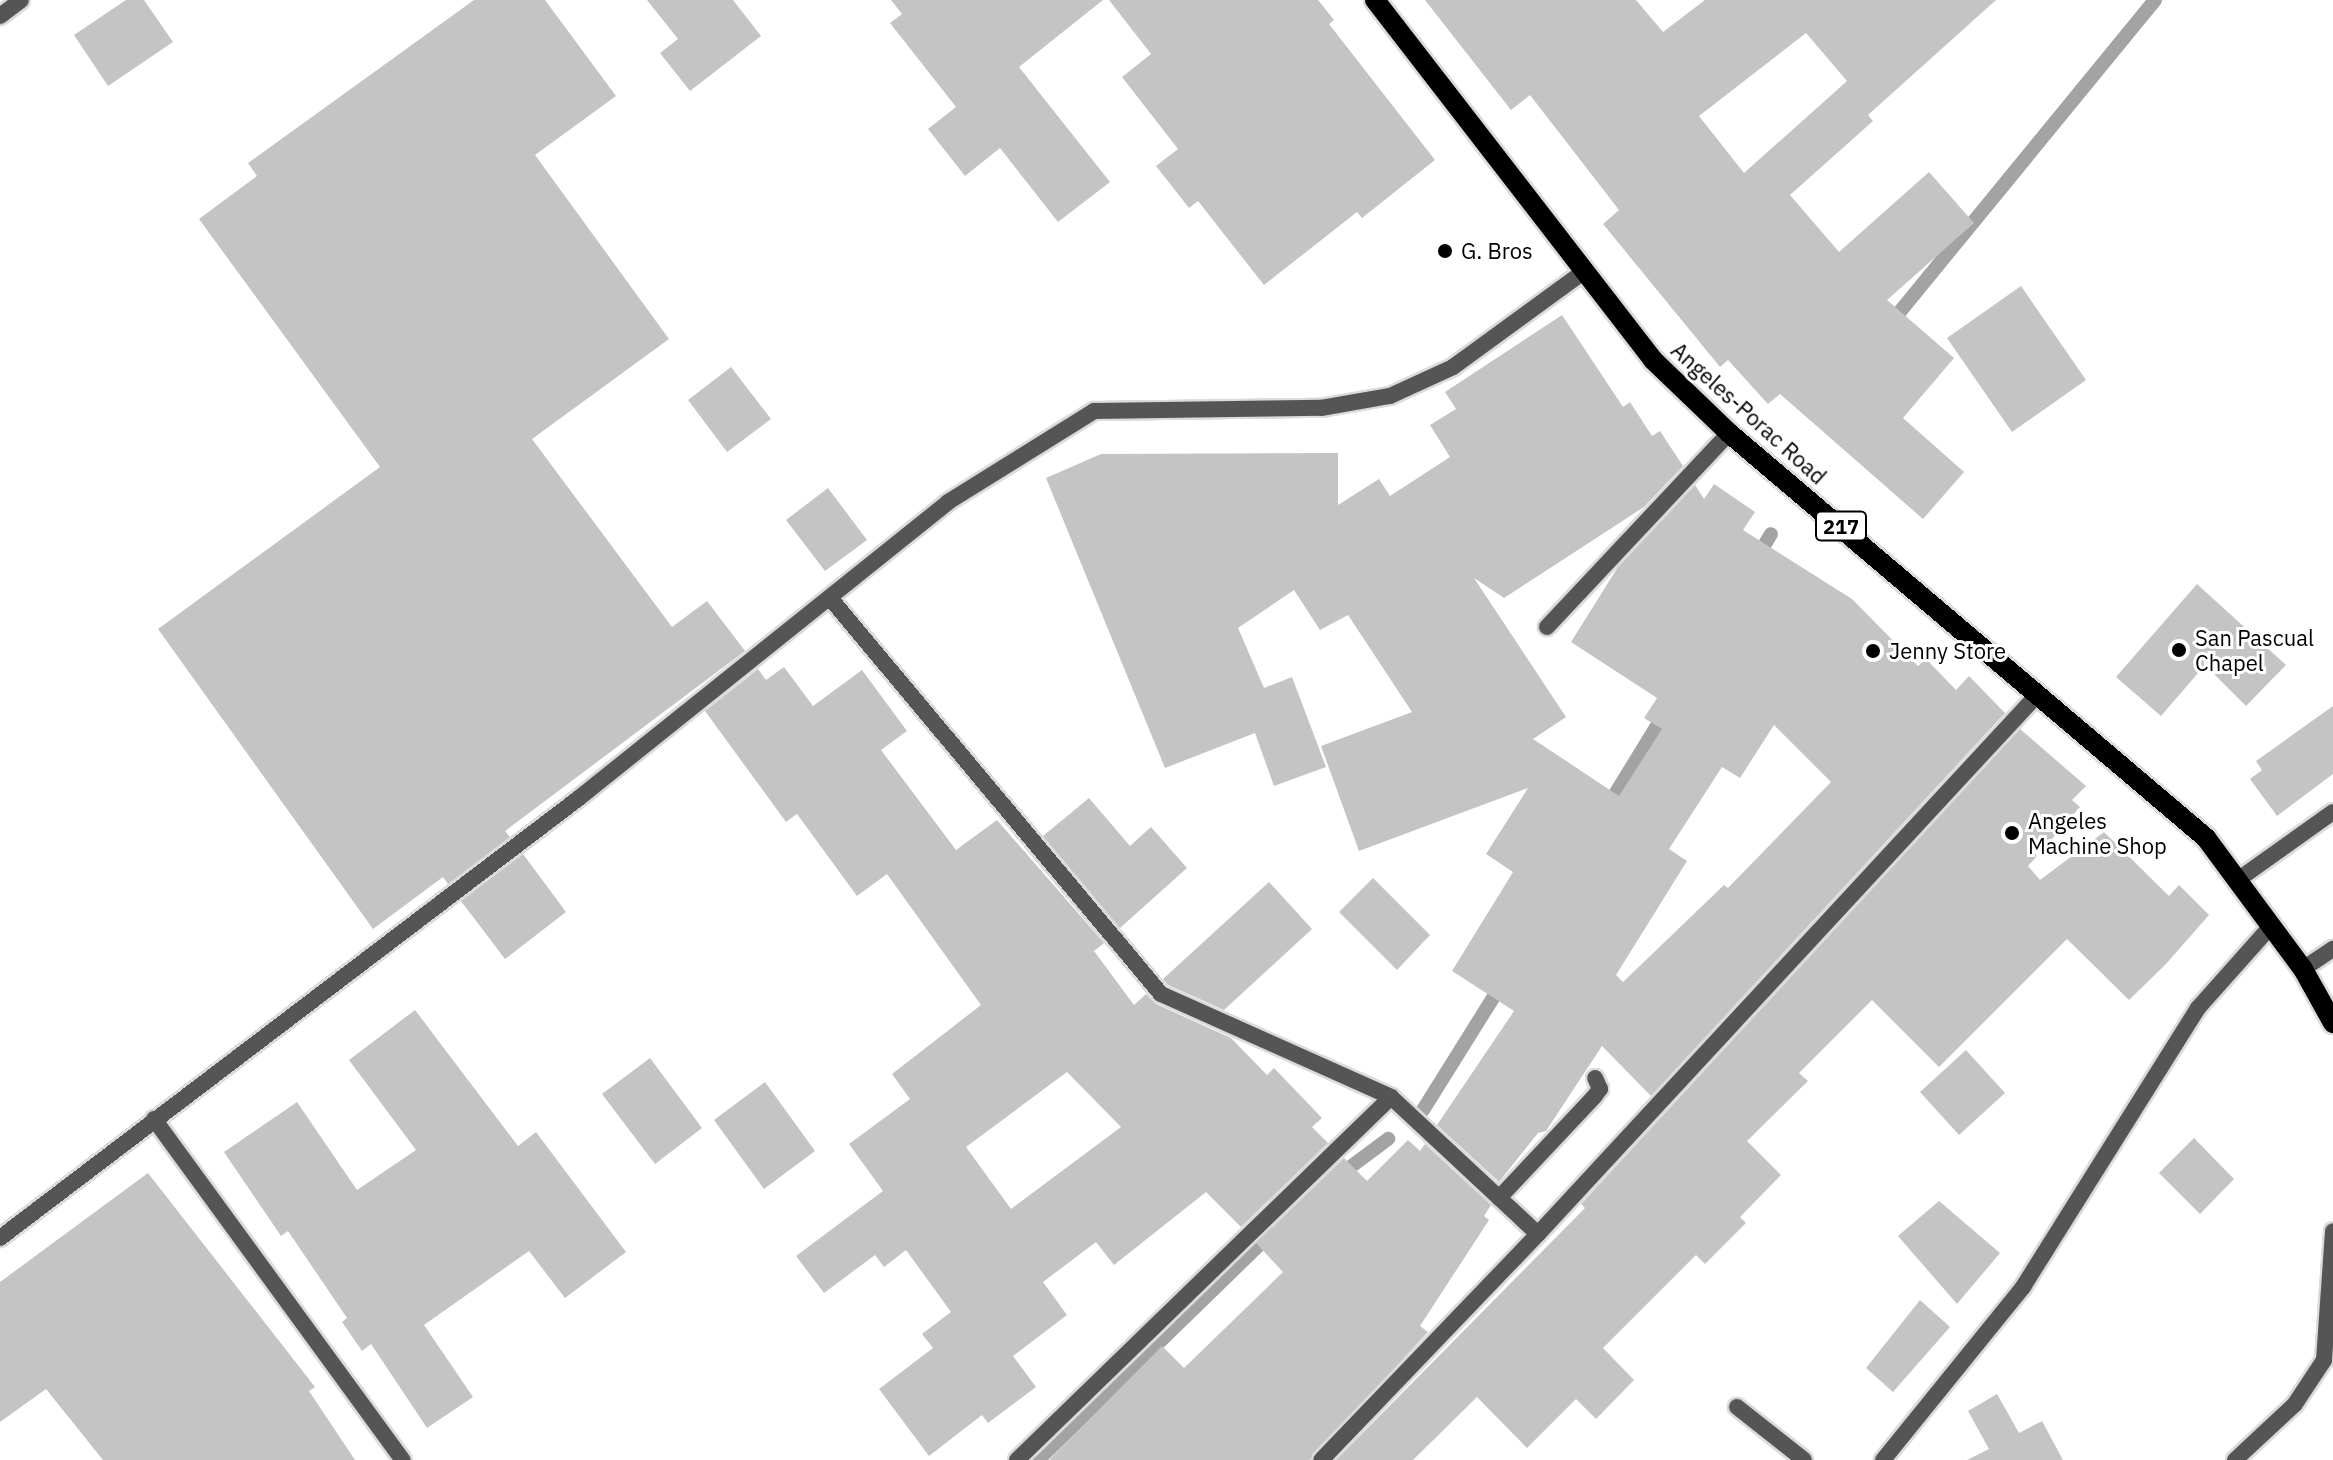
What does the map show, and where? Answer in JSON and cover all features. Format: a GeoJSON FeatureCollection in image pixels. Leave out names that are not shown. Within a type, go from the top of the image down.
{"type":"FeatureCollection","features":[{"type":"Feature","properties":{"kind":"main road","name":"Angeles-Porac Road"},"geometry":{"type":"LineString","coordinates":[[1375,0],[1582,273],[1653,360],[1729,433],[2206,838],[2303,969],[2333,1023]]}},
{"type":"Feature","properties":{"kind":"street"},"geometry":{"type":"LineString","coordinates":[[0,16],[21,0]]}},
{"type":"Feature","properties":{"kind":"street"},"geometry":{"type":"LineString","coordinates":[[0,1238],[579,798],[948,502],[1094,411],[1321,408],[1390,396],[1453,367],[1582,273]]}},
{"type":"Feature","properties":{"kind":"street"},"geometry":{"type":"LineString","coordinates":[[1547,627],[1729,433]]}},
{"type":"Feature","properties":{"kind":"street"},"geometry":{"type":"LineString","coordinates":[[830,598],[1161,994],[1391,1097],[1538,1234]]}},
{"type":"Feature","properties":{"kind":"street"},"geometry":{"type":"LineString","coordinates":[[1321,1460],[1538,1234],[2038,694]]}},
{"type":"Feature","properties":{"kind":"street"},"geometry":{"type":"LineString","coordinates":[[2239,879],[2333,812]]}},
{"type":"Feature","properties":{"kind":"street"},"geometry":{"type":"LineString","coordinates":[[1883,1460],[2023,1287],[2198,1008],[2272,925]]}},
{"type":"Feature","properties":{"kind":"street"},"geometry":{"type":"LineString","coordinates":[[2303,969],[2333,949]]}},
{"type":"Feature","properties":{"kind":"street"},"geometry":{"type":"LineString","coordinates":[[1499,1198],[1594,1097],[1600,1085],[1595,1078]]}},
{"type":"Feature","properties":{"kind":"street"},"geometry":{"type":"LineString","coordinates":[[1017,1460],[1391,1097]]}},
{"type":"Feature","properties":{"kind":"street"},"geometry":{"type":"LineString","coordinates":[[154,1119],[403,1460]]}},
{"type":"Feature","properties":{"kind":"street"},"geometry":{"type":"LineString","coordinates":[[2235,1460],[2295,1404],[2324,1360],[2333,1231]]}},
{"type":"Feature","properties":{"kind":"street"},"geometry":{"type":"LineString","coordinates":[[1737,1407],[1804,1460]]}},
{"type":"Feature","properties":{"kind":"building"},"geometry":{"type":"Polygon","coordinates":[[[126,0],[144,0],[173,42],[108,86],[74,35],[126,0]]]}},
{"type":"Feature","properties":{"kind":"building"},"geometry":{"type":"Polygon","coordinates":[[[474,0],[545,0],[616,96],[535,155],[669,339],[532,439],[672,627],[707,601],[745,651],[505,831],[510,837],[448,884],[443,877],[373,929],[158,629],[380,467],[199,219],[257,176],[248,163],[474,0]]]}},
{"type":"Feature","properties":{"kind":"building"},"geometry":{"type":"Polygon","coordinates":[[[647,0],[733,0],[761,36],[690,91],[660,53],[678,39],[647,0]]]}},
{"type":"Feature","properties":{"kind":"building"},"geometry":{"type":"Polygon","coordinates":[[[891,0],[1103,0],[1019,67],[1110,182],[1058,222],[1000,148],[965,176],[928,129],[956,107],[890,23],[902,14],[891,0]]]}},
{"type":"Feature","properties":{"kind":"building"},"geometry":{"type":"Polygon","coordinates":[[[1109,0],[1318,0],[1334,20],[1329,24],[1435,160],[1362,218],[1357,212],[1264,285],[1198,201],[1189,208],[1156,166],[1178,149],[1122,77],[1151,54],[1109,0]]]}},
{"type":"Feature","properties":{"kind":"building"},"geometry":{"type":"Polygon","coordinates":[[[1425,0],[1636,0],[1663,32],[1705,0],[1996,0],[1868,115],[1873,121],[1790,195],[1839,252],[1929,172],[1974,223],[1887,300],[1954,358],[1903,418],[1964,472],[1923,519],[1780,394],[1768,404],[1728,360],[1720,367],[1603,224],[1619,210],[1530,95],[1511,110],[1425,0]],[[1806,33],[1699,116],[1744,173],[1847,81],[1806,33]]]}},
{"type":"Feature","properties":{"kind":"building"},"geometry":{"type":"Polygon","coordinates":[[[2021,286],[2086,380],[2012,432],[1947,338],[2021,286]]]}},
{"type":"Feature","properties":{"kind":"building"},"geometry":{"type":"Polygon","coordinates":[[[1562,315],[1623,407],[1630,402],[1652,436],[1660,431],[1683,466],[1644,507],[1504,598],[1474,578],[1566,717],[1533,739],[1619,796],[1662,729],[1644,718],[1657,698],[1571,642],[1618,567],[1695,485],[1704,499],[1714,484],[1755,512],[1743,530],[1852,599],[1918,666],[1926,659],[1956,690],[1969,676],[2005,713],[1651,1096],[1602,1046],[1546,1131],[1538,1133],[1499,1182],[1437,1125],[1514,1011],[1452,971],[1513,872],[1486,854],[1528,788],[1359,851],[1321,746],[1412,712],[1348,615],[1320,630],[1294,590],[1238,628],[1264,688],[1292,677],[1326,767],[1274,786],[1255,733],[1165,768],[1046,478],[1101,454],[1338,453],[1338,505],[1379,479],[1390,496],[1450,457],[1430,425],[1456,409],[1445,392],[1562,315]],[[1774,725],[1740,778],[1722,767],[1669,849],[1687,861],[1616,975],[1623,982],[1724,885],[1728,888],[1831,782],[1774,725]]]}},
{"type":"Feature","properties":{"kind":"building"},"geometry":{"type":"Polygon","coordinates":[[[731,367],[771,419],[727,452],[688,400],[731,367]]]}},
{"type":"Feature","properties":{"kind":"building"},"geometry":{"type":"Polygon","coordinates":[[[828,488],[867,540],[825,571],[786,520],[828,488]]]}},
{"type":"Feature","properties":{"kind":"building","name":"San Pascual Chapel"},"geometry":{"type":"Polygon","coordinates":[[[2197,584],[2286,665],[2246,706],[2205,665],[2161,716],[2116,677],[2197,584]]]}},
{"type":"Feature","properties":{"kind":"building"},"geometry":{"type":"Polygon","coordinates":[[[784,667],[813,706],[862,670],[907,731],[881,750],[956,850],[997,820],[1104,943],[1094,951],[1134,1005],[1146,994],[1156,1004],[1231,1038],[1267,1075],[1274,1068],[1322,1118],[1312,1127],[1328,1143],[1241,1227],[1206,1192],[1114,1265],[1096,1242],[1043,1282],[1067,1315],[1013,1356],[1036,1387],[988,1423],[982,1415],[929,1456],[879,1389],[933,1348],[922,1334],[951,1312],[906,1250],[884,1267],[875,1255],[824,1293],[796,1256],[883,1191],[849,1144],[910,1099],[892,1074],[981,1005],[887,874],[857,896],[797,814],[786,822],[705,711],[758,669],[766,680],[784,667]],[[1067,1072],[966,1147],[1011,1209],[1121,1127],[1067,1072]]]}},
{"type":"Feature","properties":{"kind":"building"},"geometry":{"type":"Polygon","coordinates":[[[2333,706],[2333,774],[2277,816],[2250,779],[2262,770],[2256,761],[2333,706]]]}},
{"type":"Feature","properties":{"kind":"building"},"geometry":{"type":"Polygon","coordinates":[[[2020,729],[2086,786],[2072,800],[2080,807],[2028,866],[2040,880],[2104,832],[2169,896],[2179,885],[2209,915],[2166,964],[2129,1000],[2067,939],[1939,1067],[1872,1000],[1799,1073],[1808,1081],[1747,1141],[1781,1175],[1740,1217],[1746,1223],[1705,1264],[1696,1255],[1603,1348],[1634,1380],[1596,1419],[1576,1399],[1527,1448],[1477,1397],[1413,1460],[1336,1460],[1585,1208],[1581,1204],[2020,729]]]}},
{"type":"Feature","properties":{"kind":"building"},"geometry":{"type":"Polygon","coordinates":[[[1089,798],[1130,846],[1151,827],[1187,868],[1120,928],[1043,836],[1089,798]]]}},
{"type":"Feature","properties":{"kind":"building"},"geometry":{"type":"Polygon","coordinates":[[[523,854],[566,912],[505,959],[461,901],[523,854]]]}},
{"type":"Feature","properties":{"kind":"building"},"geometry":{"type":"Polygon","coordinates":[[[1373,878],[1430,935],[1397,970],[1339,912],[1373,878]]]}},
{"type":"Feature","properties":{"kind":"building"},"geometry":{"type":"Polygon","coordinates":[[[1269,882],[1312,929],[1224,1010],[1168,985],[1163,979],[1269,882]]]}},
{"type":"Feature","properties":{"kind":"building"},"geometry":{"type":"Polygon","coordinates":[[[415,1010],[518,1146],[536,1132],[626,1252],[565,1298],[529,1251],[424,1325],[473,1397],[427,1428],[371,1344],[362,1351],[342,1322],[347,1318],[288,1231],[281,1236],[224,1152],[297,1102],[357,1190],[416,1150],[349,1060],[415,1010]]]}},
{"type":"Feature","properties":{"kind":"building"},"geometry":{"type":"Polygon","coordinates":[[[1966,1050],[2005,1093],[1959,1135],[1920,1092],[1966,1050]]]}},
{"type":"Feature","properties":{"kind":"building"},"geometry":{"type":"Polygon","coordinates":[[[650,1058],[702,1128],[655,1164],[602,1094],[650,1058]]]}},
{"type":"Feature","properties":{"kind":"building"},"geometry":{"type":"Polygon","coordinates":[[[765,1082],[815,1151],[764,1189],[714,1120],[765,1082]]]}},
{"type":"Feature","properties":{"kind":"building"},"geometry":{"type":"Polygon","coordinates":[[[2194,1138],[2234,1179],[2200,1214],[2159,1173],[2194,1138]]]}},
{"type":"Feature","properties":{"kind":"building"},"geometry":{"type":"Polygon","coordinates":[[[1408,1140],[1420,1151],[1425,1144],[1491,1205],[1484,1216],[1489,1220],[1420,1326],[1428,1332],[1310,1460],[1049,1460],[1162,1346],[1184,1368],[1283,1272],[1256,1243],[1344,1158],[1367,1181],[1408,1140]]]}},
{"type":"Feature","properties":{"kind":"building"},"geometry":{"type":"Polygon","coordinates":[[[148,1173],[315,1387],[309,1391],[355,1460],[103,1460],[46,1389],[0,1422],[0,1282],[148,1173]]]}},
{"type":"Feature","properties":{"kind":"building"},"geometry":{"type":"Polygon","coordinates":[[[1939,1201],[2000,1253],[1957,1304],[1898,1236],[1939,1201]]]}},
{"type":"Feature","properties":{"kind":"building"},"geometry":{"type":"Polygon","coordinates":[[[1920,1300],[1950,1327],[1893,1392],[1866,1368],[1920,1300]]]}},
{"type":"Feature","properties":{"kind":"building"},"geometry":{"type":"Polygon","coordinates":[[[1997,1394],[2019,1433],[2042,1421],[2063,1460],[1967,1460],[1989,1449],[1968,1411],[1997,1394]]]}},
{"type":"Feature","properties":{"kind":"waterway"},"geometry":{"type":"LineString","coordinates":[[1889,325],[2155,0]]}},
{"type":"Feature","properties":{"kind":"waterway"},"geometry":{"type":"LineString","coordinates":[[1756,559],[1771,534]]}},
{"type":"Feature","properties":{"kind":"waterway"},"geometry":{"type":"LineString","coordinates":[[1606,809],[1666,711]]}},
{"type":"Feature","properties":{"kind":"waterway"},"geometry":{"type":"LineString","coordinates":[[1423,1110],[1503,982]]}},
{"type":"Feature","properties":{"kind":"waterway"},"geometry":{"type":"LineString","coordinates":[[1337,1177],[1388,1139]]}},
{"type":"Feature","properties":{"kind":"waterway"},"geometry":{"type":"LineString","coordinates":[[1038,1460],[1270,1234]]}},
{"type":"Feature","properties":{"kind":"place","name":"G. Bros"},"geometry":{"type":"Point","coordinates":[1445,251]}},
{"type":"Feature","properties":{"kind":"place","name":"San Pascual Chapel"},"geometry":{"type":"Point","coordinates":[2179,650]}},
{"type":"Feature","properties":{"kind":"place","name":"Jenny Store"},"geometry":{"type":"Point","coordinates":[1873,651]}},
{"type":"Feature","properties":{"kind":"place","name":"Angeles Machine Shop"},"geometry":{"type":"Point","coordinates":[2012,833]}}]}
